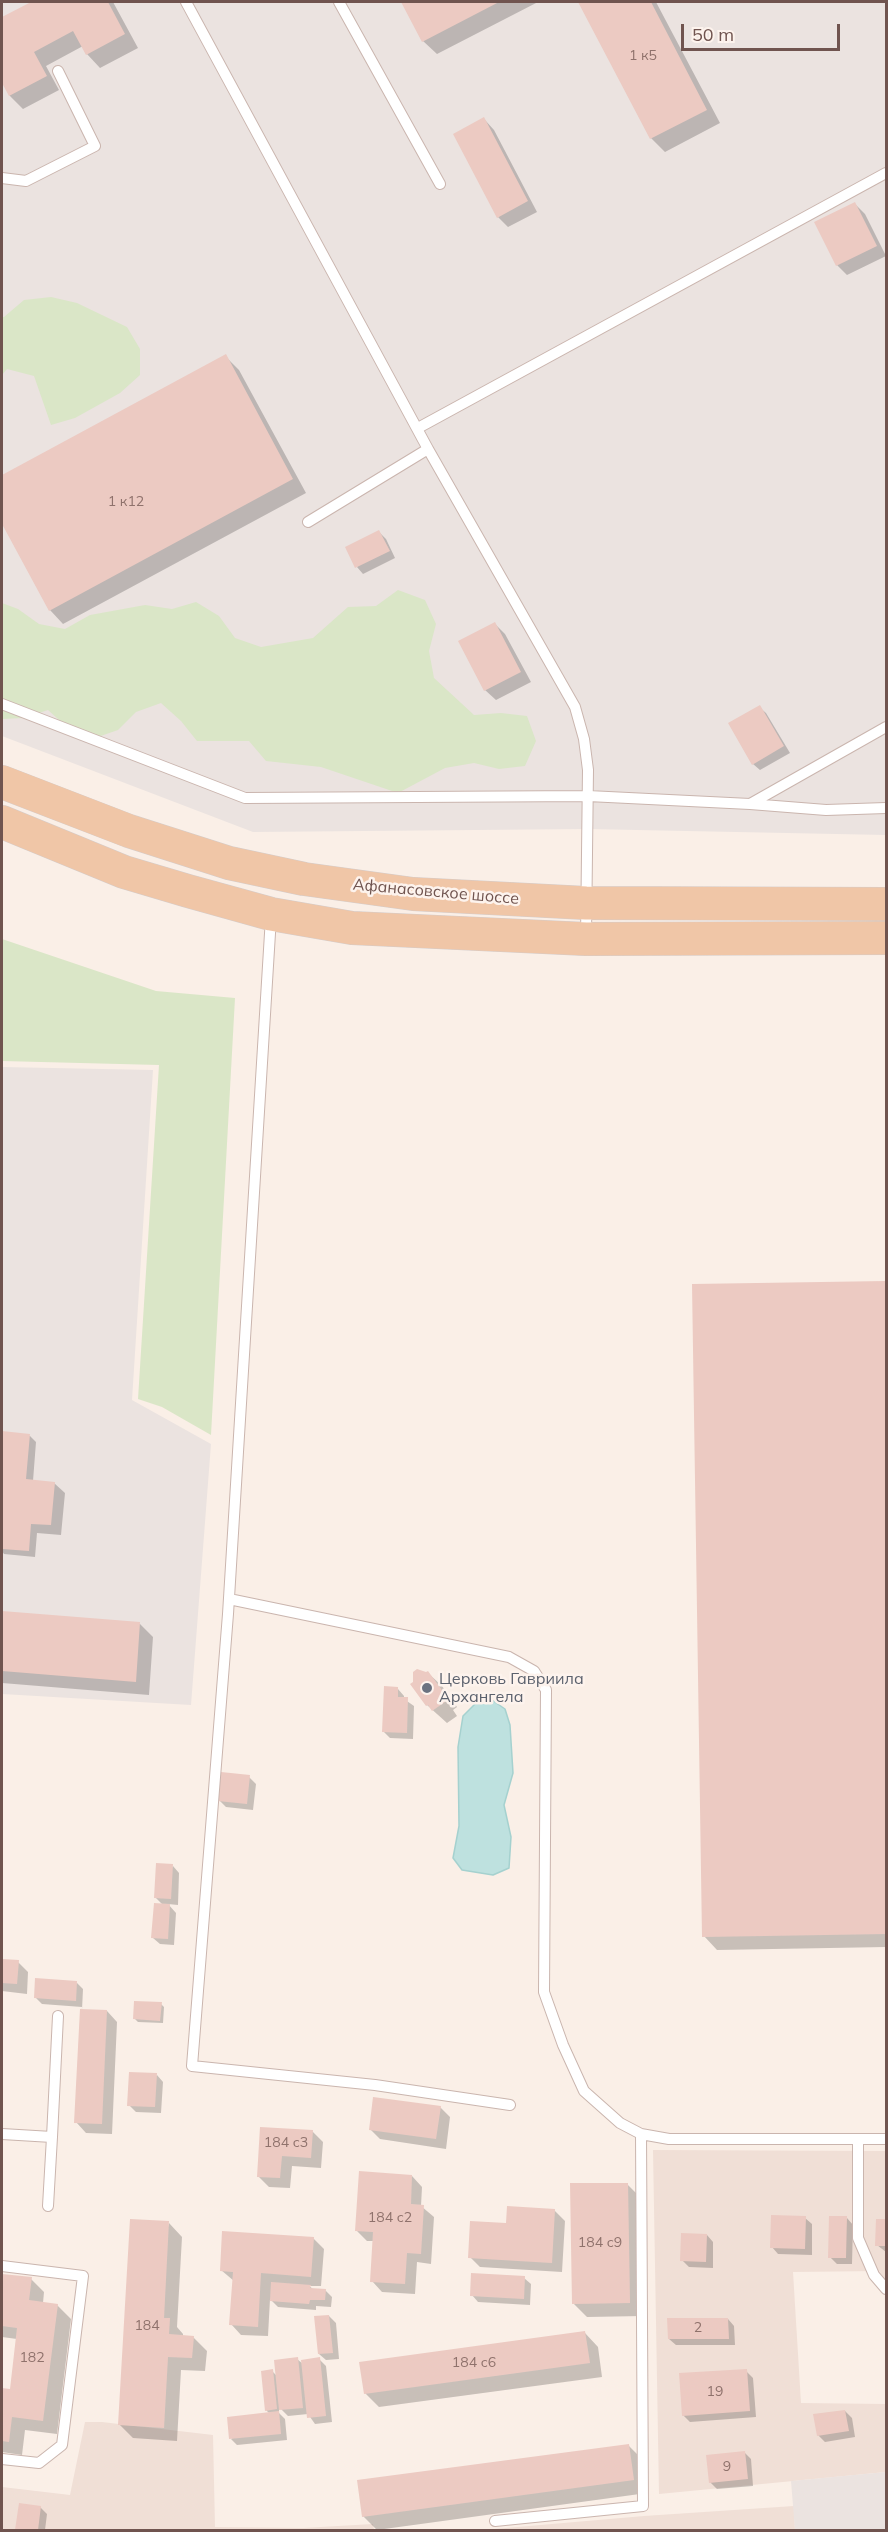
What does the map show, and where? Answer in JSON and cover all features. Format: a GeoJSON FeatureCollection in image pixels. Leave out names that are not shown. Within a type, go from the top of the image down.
{"type":"FeatureCollection","features":[{"type":"Feature","properties":{"kind":"main road","name":"Афанасовское шоссе"},"geometry":{"type":"LineString","coordinates":[[2,782],[129,831],[229,863],[304,879],[413,894],[586,903],[886,904]]}},
{"type":"Feature","properties":{"kind":"main road"},"geometry":{"type":"LineString","coordinates":[[2,822],[124,872],[271,914],[352,928],[586,939],[886,938]]}},
{"type":"Feature","properties":{"kind":"lane"},"geometry":{"type":"LineString","coordinates":[[186,2],[428,449],[575,706],[584,739],[588,770],[586,939]]}},
{"type":"Feature","properties":{"kind":"lane"},"geometry":{"type":"LineString","coordinates":[[339,2],[440,184]]}},
{"type":"Feature","properties":{"kind":"lane"},"geometry":{"type":"LineString","coordinates":[[2,178],[26,181],[95,146],[58,71]]}},
{"type":"Feature","properties":{"kind":"lane"},"geometry":{"type":"LineString","coordinates":[[418,428],[886,173]]}},
{"type":"Feature","properties":{"kind":"lane"},"geometry":{"type":"LineString","coordinates":[[308,522],[428,449]]}},
{"type":"Feature","properties":{"kind":"lane"},"geometry":{"type":"LineString","coordinates":[[2,704],[245,798],[588,796],[826,810],[886,808]]}},
{"type":"Feature","properties":{"kind":"lane"},"geometry":{"type":"LineString","coordinates":[[750,804],[886,727]]}},
{"type":"Feature","properties":{"kind":"lane"},"geometry":{"type":"LineString","coordinates":[[271,914],[229,1599],[192,2066],[375,2085],[510,2105]]}},
{"type":"Feature","properties":{"kind":"lane"},"geometry":{"type":"LineString","coordinates":[[229,1599],[509,1657],[534,1671],[546,1690],[544,1992],[563,2045],[584,2091],[620,2123],[641,2134],[669,2139],[886,2139]]}},
{"type":"Feature","properties":{"kind":"lane"},"geometry":{"type":"LineString","coordinates":[[48,2206],[58,2016]]}},
{"type":"Feature","properties":{"kind":"lane"},"geometry":{"type":"LineString","coordinates":[[2,2134],[52,2137]]}},
{"type":"Feature","properties":{"kind":"lane"},"geometry":{"type":"LineString","coordinates":[[495,2521],[643,2506],[641,2134]]}},
{"type":"Feature","properties":{"kind":"lane"},"geometry":{"type":"LineString","coordinates":[[858,2139],[858,2238],[874,2276],[886,2289]]}},
{"type":"Feature","properties":{"kind":"lane"},"geometry":{"type":"LineString","coordinates":[[2,2266],[83,2276],[62,2445],[39,2463],[2,2459]]}},
{"type":"Feature","properties":{"kind":"shaded area"},"geometry":{"type":"Polygon","coordinates":[[[2,2],[886,2],[886,835],[587,829],[253,832],[2,736],[2,2]]]}},
{"type":"Feature","properties":{"kind":"shaded area"},"geometry":{"type":"Polygon","coordinates":[[[2,1067],[153,1070],[132,1400],[211,1444],[191,1705],[2,1694],[2,1067]]]}},
{"type":"Feature","properties":{"kind":"shaded area"},"geometry":{"type":"Polygon","coordinates":[[[653,2150],[886,2151],[886,2280],[879,2271],[793,2272],[801,2403],[886,2404],[886,2472],[659,2494],[653,2150]]]}},
{"type":"Feature","properties":{"kind":"shaded area"},"geometry":{"type":"Polygon","coordinates":[[[85,2422],[213,2435],[215,2527],[303,2528],[373,2524],[374,2530],[2,2530],[2,2487],[70,2495],[85,2422]]]}},
{"type":"Feature","properties":{"kind":"shaded area"},"geometry":{"type":"Polygon","coordinates":[[[886,2472],[886,2530],[795,2530],[791,2481],[886,2472]]]}},
{"type":"Feature","properties":{"kind":"shaded area"},"geometry":{"type":"Polygon","coordinates":[[[794,2506],[795,2530],[483,2530],[644,2516],[794,2506]]]}},
{"type":"Feature","properties":{"kind":"green space"},"geometry":{"type":"Polygon","coordinates":[[[51,297],[77,303],[127,327],[140,349],[140,375],[120,393],[75,418],[51,425],[34,376],[7,369],[2,375],[2,317],[24,300],[51,297]]]}},
{"type":"Feature","properties":{"kind":"green space"},"geometry":{"type":"Polygon","coordinates":[[[398,590],[425,600],[436,624],[429,651],[434,678],[474,715],[501,713],[527,716],[536,741],[525,766],[499,769],[474,763],[445,768],[398,793],[321,767],[266,761],[249,741],[197,741],[181,721],[161,703],[136,712],[118,730],[92,739],[68,728],[48,710],[24,718],[2,719],[2,603],[18,609],[39,624],[65,629],[90,615],[145,605],[172,609],[196,602],[219,616],[235,638],[261,647],[313,638],[348,607],[376,606],[398,590]]]}},
{"type":"Feature","properties":{"kind":"green space"},"geometry":{"type":"Polygon","coordinates":[[[2,939],[156,991],[235,998],[211,1435],[162,1407],[138,1399],[159,1065],[2,1061],[2,939]]]}},
{"type":"Feature","properties":{"kind":"water"},"geometry":{"type":"Polygon","coordinates":[[[492,1700],[505,1709],[510,1725],[513,1773],[504,1805],[511,1837],[509,1868],[493,1875],[462,1870],[453,1858],[459,1826],[458,1747],[463,1716],[475,1704],[492,1700]]]}},
{"type":"Feature","properties":{"kind":"building"},"geometry":{"type":"Polygon","coordinates":[[[31,2],[108,2],[125,34],[86,55],[73,31],[34,52],[47,76],[9,96],[2,83],[2,17],[31,2]]]}},
{"type":"Feature","properties":{"kind":"building"},"geometry":{"type":"Polygon","coordinates":[[[401,2],[499,2],[422,42],[401,2]]]}},
{"type":"Feature","properties":{"kind":"building"},"geometry":{"type":"Polygon","coordinates":[[[578,2],[651,2],[707,110],[650,139],[578,2]]]}},
{"type":"Feature","properties":{"kind":"building"},"geometry":{"type":"Polygon","coordinates":[[[484,117],[528,201],[497,218],[453,134],[484,117]]]}},
{"type":"Feature","properties":{"kind":"building"},"geometry":{"type":"Polygon","coordinates":[[[855,202],[877,246],[836,266],[814,222],[855,202]]]}},
{"type":"Feature","properties":{"kind":"building"},"geometry":{"type":"Polygon","coordinates":[[[226,354],[293,479],[49,611],[2,524],[2,475],[226,354]]]}},
{"type":"Feature","properties":{"kind":"building"},"geometry":{"type":"Polygon","coordinates":[[[379,530],[390,551],[355,568],[345,547],[379,530]]]}},
{"type":"Feature","properties":{"kind":"building"},"geometry":{"type":"Polygon","coordinates":[[[495,622],[521,672],[484,691],[458,641],[495,622]]]}},
{"type":"Feature","properties":{"kind":"building"},"geometry":{"type":"Polygon","coordinates":[[[760,705],[784,746],[752,765],[728,723],[760,705]]]}},
{"type":"Feature","properties":{"kind":"building"},"geometry":{"type":"Polygon","coordinates":[[[886,1281],[886,1934],[702,1937],[692,1284],[886,1281]]]}},
{"type":"Feature","properties":{"kind":"building"},"geometry":{"type":"Polygon","coordinates":[[[2,1431],[30,1434],[26,1479],[55,1482],[51,1525],[31,1524],[29,1551],[2,1549],[2,1431]]]}},
{"type":"Feature","properties":{"kind":"building"},"geometry":{"type":"Polygon","coordinates":[[[2,1611],[140,1622],[136,1682],[2,1671],[2,1611]]]}},
{"type":"Feature","properties":{"kind":"building","name":"Церковь Гавриила Архангела"},"geometry":{"type":"Polygon","coordinates":[[[417,1669],[428,1671],[444,1693],[441,1696],[445,1702],[432,1711],[410,1684],[413,1682],[413,1672],[417,1669]]]}},
{"type":"Feature","properties":{"kind":"building"},"geometry":{"type":"Polygon","coordinates":[[[384,1686],[398,1687],[398,1697],[408,1697],[407,1733],[382,1732],[384,1686]]]}},
{"type":"Feature","properties":{"kind":"building"},"geometry":{"type":"Polygon","coordinates":[[[221,1772],[250,1775],[247,1804],[218,1801],[221,1772]]]}},
{"type":"Feature","properties":{"kind":"building"},"geometry":{"type":"Polygon","coordinates":[[[156,1863],[173,1864],[171,1899],[154,1898],[156,1863]]]}},
{"type":"Feature","properties":{"kind":"building"},"geometry":{"type":"Polygon","coordinates":[[[154,1903],[170,1904],[168,1939],[151,1938],[154,1903]]]}},
{"type":"Feature","properties":{"kind":"building"},"geometry":{"type":"Polygon","coordinates":[[[2,1959],[19,1960],[17,1984],[2,1983],[2,1959]]]}},
{"type":"Feature","properties":{"kind":"building"},"geometry":{"type":"Polygon","coordinates":[[[35,1978],[77,1981],[76,2001],[34,1998],[35,1978]]]}},
{"type":"Feature","properties":{"kind":"building"},"geometry":{"type":"Polygon","coordinates":[[[134,2001],[162,2002],[160,2021],[133,2019],[134,2001]]]}},
{"type":"Feature","properties":{"kind":"building"},"geometry":{"type":"Polygon","coordinates":[[[80,2009],[107,2010],[102,2124],[74,2123],[80,2009]]]}},
{"type":"Feature","properties":{"kind":"building"},"geometry":{"type":"Polygon","coordinates":[[[129,2072],[157,2073],[155,2107],[127,2106],[129,2072]]]}},
{"type":"Feature","properties":{"kind":"building"},"geometry":{"type":"Polygon","coordinates":[[[373,2097],[441,2106],[436,2139],[369,2130],[373,2097]]]}},
{"type":"Feature","properties":{"kind":"building"},"geometry":{"type":"Polygon","coordinates":[[[260,2127],[313,2130],[311,2158],[282,2156],[280,2178],[257,2177],[260,2127]]]}},
{"type":"Feature","properties":{"kind":"building"},"geometry":{"type":"Polygon","coordinates":[[[359,2171],[412,2175],[411,2204],[424,2205],[421,2254],[407,2253],[405,2284],[370,2282],[373,2232],[355,2231],[359,2171]]]}},
{"type":"Feature","properties":{"kind":"building"},"geometry":{"type":"Polygon","coordinates":[[[570,2183],[628,2183],[630,2303],[572,2304],[570,2183]]]}},
{"type":"Feature","properties":{"kind":"building"},"geometry":{"type":"Polygon","coordinates":[[[507,2206],[555,2209],[552,2263],[468,2258],[470,2221],[506,2223],[507,2206]]]}},
{"type":"Feature","properties":{"kind":"building"},"geometry":{"type":"Polygon","coordinates":[[[771,2215],[806,2216],[805,2249],[770,2248],[771,2215]]]}},
{"type":"Feature","properties":{"kind":"building"},"geometry":{"type":"Polygon","coordinates":[[[829,2216],[847,2216],[846,2258],[828,2258],[829,2216]]]}},
{"type":"Feature","properties":{"kind":"building"},"geometry":{"type":"Polygon","coordinates":[[[130,2219],[169,2221],[164,2318],[170,2318],[169,2334],[194,2336],[192,2358],[168,2357],[164,2428],[118,2425],[130,2219]]]}},
{"type":"Feature","properties":{"kind":"building"},"geometry":{"type":"Polygon","coordinates":[[[876,2219],[886,2219],[886,2246],[875,2246],[876,2219]]]}},
{"type":"Feature","properties":{"kind":"building"},"geometry":{"type":"Polygon","coordinates":[[[222,2231],[314,2237],[311,2277],[261,2273],[258,2327],[229,2325],[233,2272],[220,2271],[222,2231]]]}},
{"type":"Feature","properties":{"kind":"building"},"geometry":{"type":"Polygon","coordinates":[[[681,2233],[707,2234],[706,2262],[680,2261],[681,2233]]]}},
{"type":"Feature","properties":{"kind":"building"},"geometry":{"type":"Polygon","coordinates":[[[471,2273],[525,2276],[524,2299],[470,2296],[471,2273]]]}},
{"type":"Feature","properties":{"kind":"building"},"geometry":{"type":"Polygon","coordinates":[[[2,2274],[32,2277],[29,2300],[58,2304],[43,2421],[12,2417],[9,2442],[2,2441],[2,2388],[10,2389],[17,2328],[2,2326],[2,2274]]]}},
{"type":"Feature","properties":{"kind":"building"},"geometry":{"type":"Polygon","coordinates":[[[271,2282],[311,2285],[310,2288],[326,2289],[325,2300],[310,2300],[309,2304],[270,2301],[271,2282]]]}},
{"type":"Feature","properties":{"kind":"building"},"geometry":{"type":"Polygon","coordinates":[[[329,2315],[333,2353],[318,2354],[314,2316],[329,2315]]]}},
{"type":"Feature","properties":{"kind":"building"},"geometry":{"type":"Polygon","coordinates":[[[667,2318],[728,2318],[729,2339],[668,2339],[667,2318]]]}},
{"type":"Feature","properties":{"kind":"building"},"geometry":{"type":"Polygon","coordinates":[[[585,2331],[590,2363],[364,2394],[359,2362],[585,2331]]]}},
{"type":"Feature","properties":{"kind":"building"},"geometry":{"type":"Polygon","coordinates":[[[298,2357],[303,2408],[279,2410],[274,2360],[298,2357]]]}},
{"type":"Feature","properties":{"kind":"building"},"geometry":{"type":"Polygon","coordinates":[[[320,2357],[326,2416],[307,2418],[301,2360],[320,2357]]]}},
{"type":"Feature","properties":{"kind":"building"},"geometry":{"type":"Polygon","coordinates":[[[273,2369],[277,2409],[265,2411],[261,2371],[273,2369]]]}},
{"type":"Feature","properties":{"kind":"building"},"geometry":{"type":"Polygon","coordinates":[[[747,2369],[750,2411],[682,2416],[679,2373],[747,2369]]]}},
{"type":"Feature","properties":{"kind":"building"},"geometry":{"type":"Polygon","coordinates":[[[845,2410],[849,2431],[817,2436],[813,2414],[845,2410]]]}},
{"type":"Feature","properties":{"kind":"building"},"geometry":{"type":"Polygon","coordinates":[[[279,2411],[281,2434],[229,2439],[227,2417],[279,2411]]]}},
{"type":"Feature","properties":{"kind":"building"},"geometry":{"type":"Polygon","coordinates":[[[629,2444],[634,2480],[362,2517],[357,2480],[629,2444]]]}},
{"type":"Feature","properties":{"kind":"building"},"geometry":{"type":"Polygon","coordinates":[[[745,2451],[748,2479],[709,2483],[706,2455],[745,2451]]]}},
{"type":"Feature","properties":{"kind":"building"},"geometry":{"type":"Polygon","coordinates":[[[19,2503],[41,2506],[38,2530],[15,2530],[19,2503]]]}},
{"type":"Feature","properties":{"kind":"place","name":"Церковь Гавриила Архангела"},"geometry":{"type":"Point","coordinates":[427,1688]}}]}
